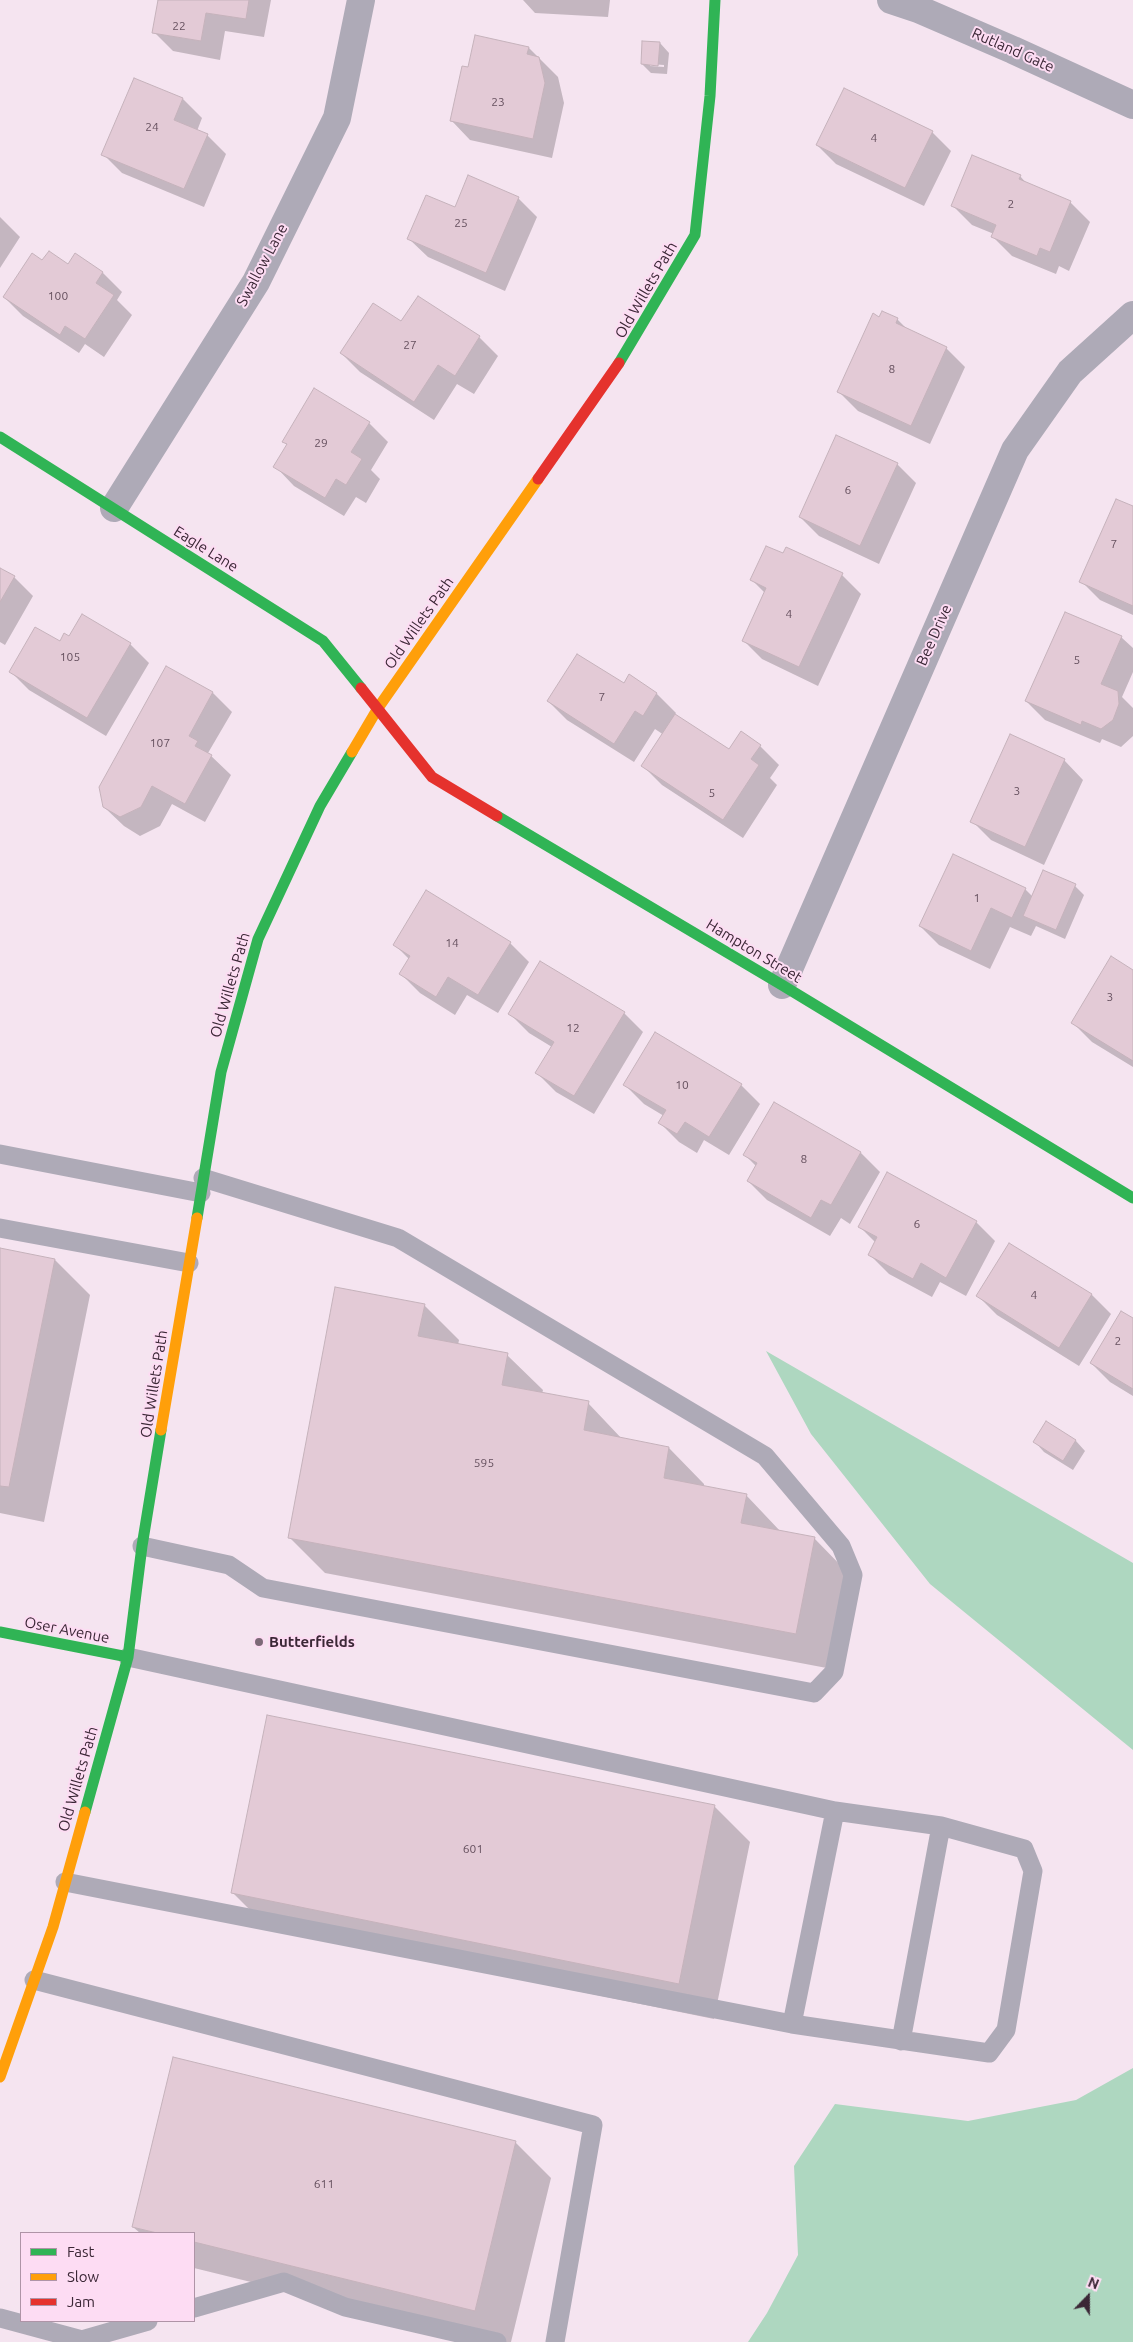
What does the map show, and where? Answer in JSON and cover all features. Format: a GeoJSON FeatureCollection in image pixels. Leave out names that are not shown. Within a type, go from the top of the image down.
{"type":"FeatureCollection","features":[{"type":"Feature","properties":{"kind":"main road","name":"Old Willets Path"},"geometry":{"type":"LineString","coordinates":[[0,2077],[53,1927],[128,1657],[142,1546],[221,1072],[258,939],[320,806],[378,708],[627,352],[695,235],[710,96],[715,0]]}},
{"type":"Feature","properties":{"kind":"main road","name":"Eagle Lane"},"geometry":{"type":"LineString","coordinates":[[0,437],[323,641],[378,708]]}},
{"type":"Feature","properties":{"kind":"main road","name":"Hampton Street"},"geometry":{"type":"LineString","coordinates":[[378,708],[432,777],[782,985],[1133,1198]]}},
{"type":"Feature","properties":{"kind":"main road","name":"Oser Avenue"},"geometry":{"type":"LineString","coordinates":[[0,1632],[128,1657]]}},
{"type":"Feature","properties":{"kind":"street","name":"Swallow Lane"},"geometry":{"type":"LineString","coordinates":[[114,508],[256,282],[337,118],[361,0]]}},
{"type":"Feature","properties":{"kind":"street","name":"Rutland Gate"},"geometry":{"type":"LineString","coordinates":[[891,0],[918,8],[1133,105]]}},
{"type":"Feature","properties":{"kind":"street","name":"Bee Drive"},"geometry":{"type":"LineString","coordinates":[[782,985],[1015,450],[1070,372],[1133,315]]}},
{"type":"Feature","properties":{"kind":"lane"},"geometry":{"type":"LineString","coordinates":[[0,1154],[202,1186],[398,1238],[765,1456],[841,1546],[853,1575],[834,1672],[814,1693],[263,1588],[229,1564],[142,1546]]}},
{"type":"Feature","properties":{"kind":"lane"},"geometry":{"type":"LineString","coordinates":[[0,1228],[190,1263]]}},
{"type":"Feature","properties":{"kind":"lane"},"geometry":{"type":"LineString","coordinates":[[65,1882],[792,2024],[990,2053],[1006,2030],[1033,1871],[1024,1849],[941,1826],[835,1811],[128,1657]]}},
{"type":"Feature","properties":{"kind":"lane"},"geometry":{"type":"LineString","coordinates":[[792,2024],[835,1811]]}},
{"type":"Feature","properties":{"kind":"lane"},"geometry":{"type":"LineString","coordinates":[[901,2041],[941,1826]]}},
{"type":"Feature","properties":{"kind":"lane"},"geometry":{"type":"LineString","coordinates":[[34,1980],[593,2125],[555,2342]]}},
{"type":"Feature","properties":{"kind":"lane"},"geometry":{"type":"LineString","coordinates":[[195,2308],[284,2282],[345,2307],[497,2342]]}},
{"type":"Feature","properties":{"kind":"lane"},"geometry":{"type":"LineString","coordinates":[[0,2318],[84,2341],[145,2322]]}},
{"type":"Feature","properties":{"kind":"green space"},"geometry":{"type":"Polygon","coordinates":[[[766,1351],[1133,1563],[1133,1750],[930,1584],[811,1434],[766,1351]]]}},
{"type":"Feature","properties":{"kind":"green space"},"geometry":{"type":"Polygon","coordinates":[[[1133,2068],[1133,2342],[748,2342],[767,2313],[798,2255],[794,2166],[835,2104],[968,2121],[1076,2100],[1133,2068]]]}},
{"type":"Feature","properties":{"kind":"building"},"geometry":{"type":"Polygon","coordinates":[[[158,0],[249,0],[246,19],[206,13],[201,41],[152,33],[158,0]]]}},
{"type":"Feature","properties":{"kind":"building"},"geometry":{"type":"Polygon","coordinates":[[[475,35],[529,47],[527,54],[539,57],[545,83],[533,139],[450,121],[462,66],[468,67],[475,35]]]}},
{"type":"Feature","properties":{"kind":"building"},"geometry":{"type":"Polygon","coordinates":[[[642,41],[660,42],[658,66],[641,64],[642,41]]]}},
{"type":"Feature","properties":{"kind":"building"},"geometry":{"type":"Polygon","coordinates":[[[134,78],[183,98],[174,120],[208,134],[184,189],[101,155],[134,78]]]}},
{"type":"Feature","properties":{"kind":"building"},"geometry":{"type":"Polygon","coordinates":[[[844,88],[933,131],[905,188],[816,145],[844,88]]]}},
{"type":"Feature","properties":{"kind":"building"},"geometry":{"type":"Polygon","coordinates":[[[972,155],[1021,175],[1019,179],[1071,201],[1050,252],[1040,248],[1037,256],[991,237],[996,225],[951,206],[972,155]]]}},
{"type":"Feature","properties":{"kind":"building"},"geometry":{"type":"Polygon","coordinates":[[[468,175],[519,197],[486,273],[407,239],[426,195],[455,207],[468,175]]]}},
{"type":"Feature","properties":{"kind":"building"},"geometry":{"type":"Polygon","coordinates":[[[49,251],[68,264],[75,253],[103,272],[96,283],[114,295],[85,339],[65,326],[60,335],[3,297],[32,253],[42,260],[49,251]]]}},
{"type":"Feature","properties":{"kind":"building"},"geometry":{"type":"Polygon","coordinates":[[[418,296],[480,336],[455,376],[438,365],[414,402],[340,353],[373,303],[401,321],[418,296]]]}},
{"type":"Feature","properties":{"kind":"building"},"geometry":{"type":"Polygon","coordinates":[[[882,311],[898,318],[896,323],[947,347],[911,426],[837,392],[873,313],[879,317],[882,311]]]}},
{"type":"Feature","properties":{"kind":"building"},"geometry":{"type":"Polygon","coordinates":[[[314,388],[370,422],[351,452],[362,459],[346,485],[336,479],[325,498],[273,467],[287,444],[282,442],[314,388]]]}},
{"type":"Feature","properties":{"kind":"building"},"geometry":{"type":"Polygon","coordinates":[[[836,435],[898,463],[860,546],[799,517],[836,435]]]}},
{"type":"Feature","properties":{"kind":"building"},"geometry":{"type":"Polygon","coordinates":[[[1116,499],[1133,506],[1133,606],[1079,582],[1116,499]]]}},
{"type":"Feature","properties":{"kind":"building"},"geometry":{"type":"Polygon","coordinates":[[[766,546],[783,553],[786,547],[843,573],[799,667],[742,641],[766,588],[750,580],[766,546]]]}},
{"type":"Feature","properties":{"kind":"building"},"geometry":{"type":"Polygon","coordinates":[[[0,568],[15,576],[0,602],[0,568]]]}},
{"type":"Feature","properties":{"kind":"building"},"geometry":{"type":"Polygon","coordinates":[[[1065,612],[1122,636],[1101,684],[1118,691],[1119,704],[1113,720],[1101,729],[1082,721],[1081,725],[1025,701],[1065,612]]]}},
{"type":"Feature","properties":{"kind":"building"},"geometry":{"type":"Polygon","coordinates":[[[82,614],[131,643],[87,718],[9,672],[35,627],[60,641],[64,633],[69,636],[82,614]]]}},
{"type":"Feature","properties":{"kind":"building"},"geometry":{"type":"Polygon","coordinates":[[[577,654],[624,683],[629,674],[657,693],[643,716],[635,711],[614,744],[547,701],[577,654]]]}},
{"type":"Feature","properties":{"kind":"building"},"geometry":{"type":"Polygon","coordinates":[[[166,666],[213,692],[189,736],[198,741],[195,746],[212,755],[185,804],[152,786],[141,807],[120,817],[103,807],[99,787],[166,666]]]}},
{"type":"Feature","properties":{"kind":"building"},"geometry":{"type":"Polygon","coordinates":[[[675,714],[729,749],[741,731],[761,745],[751,759],[759,765],[723,820],[641,766],[675,714]]]}},
{"type":"Feature","properties":{"kind":"building"},"geometry":{"type":"Polygon","coordinates":[[[1010,734],[1065,759],[1025,847],[970,822],[1010,734]]]}},
{"type":"Feature","properties":{"kind":"building"},"geometry":{"type":"Polygon","coordinates":[[[953,854],[1026,888],[1012,918],[991,908],[971,951],[919,926],[953,854]]]}},
{"type":"Feature","properties":{"kind":"building"},"geometry":{"type":"Polygon","coordinates":[[[1043,870],[1076,884],[1056,930],[1023,916],[1043,870]]]}},
{"type":"Feature","properties":{"kind":"building"},"geometry":{"type":"Polygon","coordinates":[[[426,890],[511,942],[478,995],[448,977],[436,997],[399,974],[410,956],[393,945],[426,890]]]}},
{"type":"Feature","properties":{"kind":"building"},"geometry":{"type":"Polygon","coordinates":[[[1111,956],[1133,970],[1133,1061],[1071,1023],[1111,956]]]}},
{"type":"Feature","properties":{"kind":"building"},"geometry":{"type":"Polygon","coordinates":[[[540,961],[625,1012],[574,1096],[535,1073],[554,1042],[508,1014],[540,961]]]}},
{"type":"Feature","properties":{"kind":"building"},"geometry":{"type":"Polygon","coordinates":[[[655,1032],[742,1084],[709,1137],[685,1122],[677,1134],[658,1123],[666,1110],[623,1085],[655,1032]]]}},
{"type":"Feature","properties":{"kind":"building"},"geometry":{"type":"Polygon","coordinates":[[[774,1102],[861,1152],[831,1205],[821,1200],[811,1218],[747,1181],[757,1163],[743,1155],[774,1102]]]}},
{"type":"Feature","properties":{"kind":"building"},"geometry":{"type":"Polygon","coordinates":[[[887,1172],[977,1221],[946,1278],[921,1263],[913,1279],[868,1255],[877,1237],[858,1227],[887,1172]]]}},
{"type":"Feature","properties":{"kind":"building"},"geometry":{"type":"Polygon","coordinates":[[[1009,1243],[1092,1294],[1059,1348],[976,1296],[1009,1243]]]}},
{"type":"Feature","properties":{"kind":"building"},"geometry":{"type":"Polygon","coordinates":[[[0,1248],[55,1259],[9,1487],[0,1486],[0,1248]]]}},
{"type":"Feature","properties":{"kind":"building"},"geometry":{"type":"Polygon","coordinates":[[[335,1287],[425,1304],[418,1336],[508,1353],[502,1385],[589,1401],[584,1430],[669,1447],[664,1478],[747,1494],[741,1523],[815,1537],[796,1634],[288,1538],[335,1287]]]}},
{"type":"Feature","properties":{"kind":"building"},"geometry":{"type":"Polygon","coordinates":[[[1121,1311],[1133,1318],[1133,1389],[1090,1363],[1121,1311]]]}},
{"type":"Feature","properties":{"kind":"building"},"geometry":{"type":"Polygon","coordinates":[[[1046,1421],[1076,1440],[1063,1461],[1033,1442],[1046,1421]]]}},
{"type":"Feature","properties":{"kind":"building"},"geometry":{"type":"Polygon","coordinates":[[[267,1715],[715,1805],[679,1984],[231,1893],[267,1715]]]}},
{"type":"Feature","properties":{"kind":"building"},"geometry":{"type":"Polygon","coordinates":[[[173,2057],[516,2141],[475,2311],[195,2242],[195,2232],[153,2232],[132,2227],[173,2057]]]}},
{"type":"Feature","properties":{"kind":"traffic: fast"},"geometry":{"type":"LineString","coordinates":[[619,363],[695,235],[710,96],[715,0]]}},
{"type":"Feature","properties":{"kind":"traffic: fast"},"geometry":{"type":"LineString","coordinates":[[0,437],[323,641],[361,688]]}},
{"type":"Feature","properties":{"kind":"traffic: fast"},"geometry":{"type":"LineString","coordinates":[[197,1218],[221,1072],[258,939],[320,806],[352,752]]}},
{"type":"Feature","properties":{"kind":"traffic: fast"},"geometry":{"type":"LineString","coordinates":[[497,816],[782,985],[1133,1198]]}},
{"type":"Feature","properties":{"kind":"traffic: fast"},"geometry":{"type":"LineString","coordinates":[[85,1812],[128,1657],[142,1546],[161,1430]]}},
{"type":"Feature","properties":{"kind":"traffic: fast"},"geometry":{"type":"LineString","coordinates":[[0,1632],[128,1657]]}},
{"type":"Feature","properties":{"kind":"traffic: slow"},"geometry":{"type":"LineString","coordinates":[[352,752],[378,708],[538,479]]}},
{"type":"Feature","properties":{"kind":"traffic: slow"},"geometry":{"type":"LineString","coordinates":[[161,1430],[197,1218]]}},
{"type":"Feature","properties":{"kind":"traffic: slow"},"geometry":{"type":"LineString","coordinates":[[0,2077],[53,1927],[85,1812]]}},
{"type":"Feature","properties":{"kind":"traffic: jam"},"geometry":{"type":"LineString","coordinates":[[538,479],[619,363]]}},
{"type":"Feature","properties":{"kind":"traffic: jam"},"geometry":{"type":"LineString","coordinates":[[361,688],[432,777],[497,816]]}},
{"type":"Feature","properties":{"kind":"place","name":"Butterfields"},"geometry":{"type":"Point","coordinates":[259,1642]}}]}
